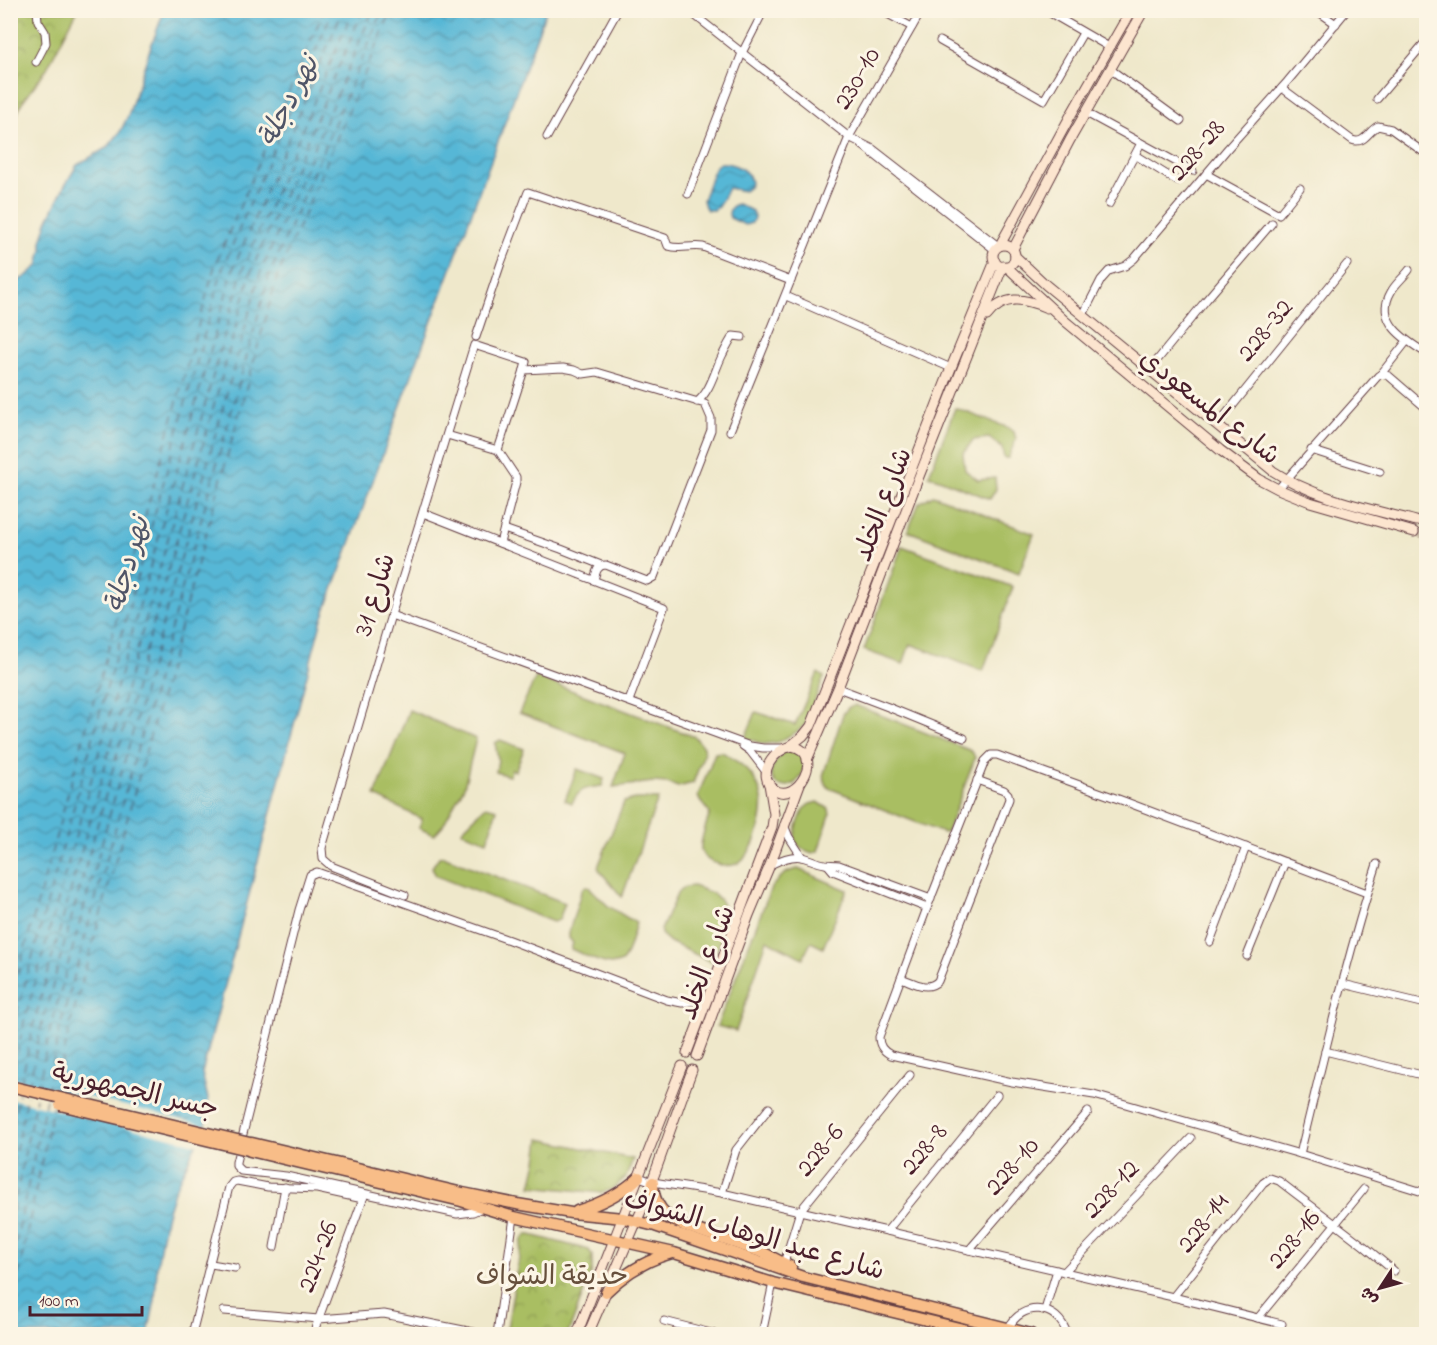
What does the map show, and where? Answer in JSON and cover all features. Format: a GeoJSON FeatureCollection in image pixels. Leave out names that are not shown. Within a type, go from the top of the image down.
{"type":"FeatureCollection","features":[{"type":"Feature","properties":{"kind":"main road"},"geometry":{"type":"LineString","coordinates":[[1131,10],[993,256],[1001,265],[1012,263],[1014,253],[1086,113],[1144,10]]}},
{"type":"Feature","properties":{"kind":"main road"},"geometry":{"type":"LineString","coordinates":[[998,247],[1007,245],[1014,253]]}},
{"type":"Feature","properties":{"kind":"main road","name":"شارع المسعودي"},"geometry":{"type":"LineString","coordinates":[[1014,253],[1046,285],[1264,463],[1286,478],[1307,490],[1324,496],[1416,521]]}},
{"type":"Feature","properties":{"kind":"main road","name":"شارع المسعودي"},"geometry":{"type":"LineString","coordinates":[[1001,265],[1220,450],[1259,479],[1310,502],[1414,532]]}},
{"type":"Feature","properties":{"kind":"main road","name":"شارع الخلد"},"geometry":{"type":"LineString","coordinates":[[807,760],[838,688],[981,322],[1001,265]]}},
{"type":"Feature","properties":{"kind":"main road","name":"شارع الخلد"},"geometry":{"type":"LineString","coordinates":[[787,747],[804,736],[811,726],[951,368],[1001,265]]}},
{"type":"Feature","properties":{"kind":"main road"},"geometry":{"type":"LineString","coordinates":[[981,322],[998,304],[1015,299],[1036,303],[1054,311]]}},
{"type":"Feature","properties":{"kind":"main road"},"geometry":{"type":"LineString","coordinates":[[787,747],[800,749],[806,755],[807,760],[807,771],[800,784],[791,790],[783,792],[775,790],[769,784],[767,773],[771,759],[777,753],[787,747]]}},
{"type":"Feature","properties":{"kind":"main road","name":"شارع الخلد"},"geometry":{"type":"LineString","coordinates":[[697,1056],[772,827],[774,814],[769,784]]}},
{"type":"Feature","properties":{"kind":"main road","name":"شارع الخلد"},"geometry":{"type":"LineString","coordinates":[[687,1053],[745,913],[770,865],[800,784]]}},
{"type":"Feature","properties":{"kind":"main road"},"geometry":{"type":"LineString","coordinates":[[577,1335],[682,1066]]}},
{"type":"Feature","properties":{"kind":"main road"},"geometry":{"type":"LineString","coordinates":[[588,1335],[653,1182],[692,1070]]}},
{"type":"Feature","properties":{"kind":"main road","name":"جسر الجمهورية"},"geometry":{"type":"LineString","coordinates":[[10,1086],[250,1147]]}},
{"type":"Feature","properties":{"kind":"main road","name":"جسر الجمهورية"},"geometry":{"type":"LineString","coordinates":[[10,1093],[462,1197]]}},
{"type":"Feature","properties":{"kind":"main road"},"geometry":{"type":"LineString","coordinates":[[571,1213],[615,1196],[627,1189],[639,1177]]}},
{"type":"Feature","properties":{"kind":"main road"},"geometry":{"type":"LineString","coordinates":[[653,1182],[653,1194],[656,1201],[665,1214],[673,1220],[764,1253],[784,1263],[802,1276]]}},
{"type":"Feature","properties":{"kind":"main road","name":"شارع عبد الوهاب الشواف"},"geometry":{"type":"LineString","coordinates":[[462,1197],[482,1208],[514,1217],[674,1253],[774,1283],[984,1335]]}},
{"type":"Feature","properties":{"kind":"main road","name":"شارع عبد الوهاب الشواف"},"geometry":{"type":"LineString","coordinates":[[462,1197],[637,1221],[802,1276],[1031,1335]]}},
{"type":"Feature","properties":{"kind":"main road"},"geometry":{"type":"LineString","coordinates":[[606,1292],[635,1268],[674,1253]]}},
{"type":"Feature","properties":{"kind":"street"},"geometry":{"type":"LineString","coordinates":[[36,62],[46,43],[45,32],[38,21],[37,10]]}},
{"type":"Feature","properties":{"kind":"street"},"geometry":{"type":"LineString","coordinates":[[547,137],[618,10]]}},
{"type":"Feature","properties":{"kind":"street"},"geometry":{"type":"LineString","coordinates":[[688,10],[849,137],[873,149],[998,247]]}},
{"type":"Feature","properties":{"kind":"street"},"geometry":{"type":"LineString","coordinates":[[688,194],[742,53],[764,10]]}},
{"type":"Feature","properties":{"kind":"street"},"geometry":{"type":"LineString","coordinates":[[880,10],[912,27]]}},
{"type":"Feature","properties":{"kind":"street","name":"230-10"},"geometry":{"type":"LineString","coordinates":[[730,431],[849,137],[922,10]]}},
{"type":"Feature","properties":{"kind":"street"},"geometry":{"type":"LineString","coordinates":[[1045,10],[1109,47]]}},
{"type":"Feature","properties":{"kind":"street"},"geometry":{"type":"LineString","coordinates":[[1316,10],[1336,24]]}},
{"type":"Feature","properties":{"kind":"street","name":"228-28"},"geometry":{"type":"LineString","coordinates":[[1083,315],[1101,280],[1109,271],[1125,266],[1134,259],[1347,10]]}},
{"type":"Feature","properties":{"kind":"street"},"geometry":{"type":"LineString","coordinates":[[940,41],[1044,100],[1083,33]]}},
{"type":"Feature","properties":{"kind":"street"},"geometry":{"type":"LineString","coordinates":[[1377,99],[1426,41]]}},
{"type":"Feature","properties":{"kind":"street"},"geometry":{"type":"LineString","coordinates":[[1110,69],[1181,121]]}},
{"type":"Feature","properties":{"kind":"street"},"geometry":{"type":"LineString","coordinates":[[1282,88],[1352,140],[1361,141],[1378,126],[1391,129],[1426,154]]}},
{"type":"Feature","properties":{"kind":"street"},"geometry":{"type":"LineString","coordinates":[[1086,113],[1194,171]]}},
{"type":"Feature","properties":{"kind":"street"},"geometry":{"type":"LineString","coordinates":[[1109,204],[1142,143]]}},
{"type":"Feature","properties":{"kind":"street"},"geometry":{"type":"LineString","coordinates":[[1135,155],[1177,181]]}},
{"type":"Feature","properties":{"kind":"street"},"geometry":{"type":"LineString","coordinates":[[1206,174],[1279,214],[1300,188]]}},
{"type":"Feature","properties":{"kind":"street","name":"شارع 31"},"geometry":{"type":"LineString","coordinates":[[405,895],[331,866],[323,859],[322,848],[475,341],[528,192],[664,238],[668,246],[677,249],[703,247],[791,281]]}},
{"type":"Feature","properties":{"kind":"street"},"geometry":{"type":"LineString","coordinates":[[1150,369],[1272,223]]}},
{"type":"Feature","properties":{"kind":"street","name":"228-32"},"geometry":{"type":"LineString","coordinates":[[1218,424],[1347,264]]}},
{"type":"Feature","properties":{"kind":"street"},"geometry":{"type":"LineString","coordinates":[[1409,270],[1390,292],[1386,306],[1388,322],[1407,341],[1426,353]]}},
{"type":"Feature","properties":{"kind":"street"},"geometry":{"type":"LineString","coordinates":[[786,296],[951,368]]}},
{"type":"Feature","properties":{"kind":"street"},"geometry":{"type":"LineString","coordinates":[[698,402],[708,389],[732,336],[742,337]]}},
{"type":"Feature","properties":{"kind":"street"},"geometry":{"type":"LineString","coordinates":[[475,341],[526,362],[498,450]]}},
{"type":"Feature","properties":{"kind":"street"},"geometry":{"type":"LineString","coordinates":[[1278,489],[1375,378],[1382,374],[1407,341]]}},
{"type":"Feature","properties":{"kind":"street"},"geometry":{"type":"LineString","coordinates":[[504,529],[647,581],[654,577],[711,430],[711,418],[705,404],[597,372],[582,374],[563,368],[524,370]]}},
{"type":"Feature","properties":{"kind":"street"},"geometry":{"type":"LineString","coordinates":[[1382,374],[1389,376],[1426,408]]}},
{"type":"Feature","properties":{"kind":"street"},"geometry":{"type":"LineString","coordinates":[[447,435],[498,450],[516,477],[500,543]]}},
{"type":"Feature","properties":{"kind":"street"},"geometry":{"type":"LineString","coordinates":[[1311,450],[1380,472]]}},
{"type":"Feature","properties":{"kind":"street"},"geometry":{"type":"LineString","coordinates":[[423,513],[664,608],[629,701]]}},
{"type":"Feature","properties":{"kind":"street"},"geometry":{"type":"LineString","coordinates":[[594,580],[597,569],[601,566]]}},
{"type":"Feature","properties":{"kind":"street"},"geometry":{"type":"LineString","coordinates":[[391,615],[737,741],[756,747],[787,747]]}},
{"type":"Feature","properties":{"kind":"street"},"geometry":{"type":"LineString","coordinates":[[838,688],[964,738]]}},
{"type":"Feature","properties":{"kind":"street"},"geometry":{"type":"LineString","coordinates":[[737,741],[750,751],[767,773]]}},
{"type":"Feature","properties":{"kind":"street"},"geometry":{"type":"LineString","coordinates":[[1368,893],[997,755],[991,755],[986,759],[977,780],[879,1037],[887,1053],[1012,1082],[1094,1095],[1426,1193]]}},
{"type":"Feature","properties":{"kind":"street"},"geometry":{"type":"LineString","coordinates":[[901,978],[927,987],[933,986],[938,981],[1009,799],[1004,790],[977,780]]}},
{"type":"Feature","properties":{"kind":"street"},"geometry":{"type":"LineString","coordinates":[[784,825],[802,857]]}},
{"type":"Feature","properties":{"kind":"street"},"geometry":{"type":"LineString","coordinates":[[1210,942],[1246,847]]}},
{"type":"Feature","properties":{"kind":"street"},"geometry":{"type":"LineString","coordinates":[[770,865],[792,857],[802,857],[828,865],[839,865],[931,899]]}},
{"type":"Feature","properties":{"kind":"street"},"geometry":{"type":"LineString","coordinates":[[1247,956],[1285,862]]}},
{"type":"Feature","properties":{"kind":"street"},"geometry":{"type":"LineString","coordinates":[[1300,1154],[1325,1051],[1377,864]]}},
{"type":"Feature","properties":{"kind":"street"},"geometry":{"type":"LineString","coordinates":[[828,865],[833,871],[927,908]]}},
{"type":"Feature","properties":{"kind":"street"},"geometry":{"type":"LineString","coordinates":[[364,1196],[286,1176],[241,1171],[236,1166],[299,910],[308,877],[312,873],[317,872],[509,940],[667,1000],[682,1003],[708,999]]}},
{"type":"Feature","properties":{"kind":"street"},"geometry":{"type":"LineString","coordinates":[[1343,984],[1426,1004]]}},
{"type":"Feature","properties":{"kind":"street"},"geometry":{"type":"LineString","coordinates":[[1325,1051],[1426,1077]]}},
{"type":"Feature","properties":{"kind":"street","name":"228-6"},"geometry":{"type":"LineString","coordinates":[[784,1263],[800,1211],[910,1075]]}},
{"type":"Feature","properties":{"kind":"street","name":"228-8"},"geometry":{"type":"LineString","coordinates":[[887,1231],[996,1095]]}},
{"type":"Feature","properties":{"kind":"street"},"geometry":{"type":"LineString","coordinates":[[722,1193],[736,1150],[769,1108]]}},
{"type":"Feature","properties":{"kind":"street","name":"228-10"},"geometry":{"type":"LineString","coordinates":[[969,1250],[1088,1112]]}},
{"type":"Feature","properties":{"kind":"street","name":"228-12"},"geometry":{"type":"LineString","coordinates":[[1061,1271],[1191,1138]]}},
{"type":"Feature","properties":{"kind":"street"},"geometry":{"type":"LineString","coordinates":[[639,1177],[653,1182],[722,1193],[1281,1324]]}},
{"type":"Feature","properties":{"kind":"street","name":"228-14"},"geometry":{"type":"LineString","coordinates":[[1173,1297],[1263,1183],[1270,1178],[1279,1181],[1335,1225]]}},
{"type":"Feature","properties":{"kind":"street"},"geometry":{"type":"LineString","coordinates":[[192,1335],[229,1187],[233,1182],[255,1186],[316,1189],[457,1214],[482,1208]]}},
{"type":"Feature","properties":{"kind":"street"},"geometry":{"type":"LineString","coordinates":[[274,1247],[285,1188]]}},
{"type":"Feature","properties":{"kind":"street","name":"228-16"},"geometry":{"type":"LineString","coordinates":[[1258,1318],[1364,1189]]}},
{"type":"Feature","properties":{"kind":"street","name":"224-26"},"geometry":{"type":"LineString","coordinates":[[313,1335],[364,1196]]}},
{"type":"Feature","properties":{"kind":"street"},"geometry":{"type":"LineString","coordinates":[[497,1335],[514,1217]]}},
{"type":"Feature","properties":{"kind":"street"},"geometry":{"type":"LineString","coordinates":[[1335,1225],[1394,1271]]}},
{"type":"Feature","properties":{"kind":"street"},"geometry":{"type":"LineString","coordinates":[[211,1264],[235,1268]]}},
{"type":"Feature","properties":{"kind":"street"},"geometry":{"type":"LineString","coordinates":[[1045,1310],[1061,1271]]}},
{"type":"Feature","properties":{"kind":"street"},"geometry":{"type":"LineString","coordinates":[[762,1335],[774,1283]]}},
{"type":"Feature","properties":{"kind":"street"},"geometry":{"type":"LineString","coordinates":[[1008,1329],[1014,1319],[1023,1312],[1034,1309],[1045,1310],[1059,1318],[1067,1335]]}},
{"type":"Feature","properties":{"kind":"street"},"geometry":{"type":"LineString","coordinates":[[224,1311],[319,1319],[384,1314],[483,1335]]}},
{"type":"Feature","properties":{"kind":"street"},"geometry":{"type":"LineString","coordinates":[[664,1321],[715,1335]]}},
{"type":"Feature","properties":{"kind":"green space"},"geometry":{"type":"Polygon","coordinates":[[[11,11],[77,11],[46,70],[23,101],[11,127],[11,11]]]}},
{"type":"Feature","properties":{"kind":"green space"},"geometry":{"type":"Polygon","coordinates":[[[955,408],[1009,428],[1014,432],[1016,439],[1008,458],[1004,458],[1002,448],[989,438],[973,440],[963,454],[965,470],[978,480],[995,478],[996,489],[990,499],[929,475],[955,408]]]}},
{"type":"Feature","properties":{"kind":"green space"},"geometry":{"type":"Polygon","coordinates":[[[933,495],[1034,534],[1019,573],[908,531],[919,503],[933,495]]]}},
{"type":"Feature","properties":{"kind":"green space"},"geometry":{"type":"Polygon","coordinates":[[[902,546],[1013,587],[983,671],[910,644],[903,664],[864,650],[902,546]]]}},
{"type":"Feature","properties":{"kind":"green space"},"geometry":{"type":"Polygon","coordinates":[[[818,673],[824,677],[805,725],[778,742],[764,744],[745,738],[756,712],[795,725],[818,673]]]}},
{"type":"Feature","properties":{"kind":"green space"},"geometry":{"type":"Polygon","coordinates":[[[536,677],[695,737],[703,747],[704,754],[693,783],[678,787],[653,782],[613,787],[625,753],[519,713],[536,677]]]}},
{"type":"Feature","properties":{"kind":"green space"},"geometry":{"type":"Polygon","coordinates":[[[855,705],[973,753],[975,758],[947,832],[943,833],[826,785],[823,776],[843,714],[849,707],[855,705]]]}},
{"type":"Feature","properties":{"kind":"green space"},"geometry":{"type":"Polygon","coordinates":[[[409,710],[476,739],[464,787],[443,825],[434,835],[419,828],[422,819],[375,796],[409,710]]]}},
{"type":"Feature","properties":{"kind":"green space"},"geometry":{"type":"Polygon","coordinates":[[[500,740],[524,749],[515,771],[512,769],[509,776],[496,772],[498,759],[495,743],[500,740]]]}},
{"type":"Feature","properties":{"kind":"green space"},"geometry":{"type":"Polygon","coordinates":[[[794,750],[803,757],[803,772],[791,785],[777,785],[773,780],[772,768],[783,752],[794,750]]]}},
{"type":"Feature","properties":{"kind":"green space"},"geometry":{"type":"Polygon","coordinates":[[[722,752],[750,773],[762,799],[759,827],[752,846],[739,863],[728,866],[712,862],[702,854],[702,841],[710,813],[698,796],[715,753],[722,752]]]}},
{"type":"Feature","properties":{"kind":"green space"},"geometry":{"type":"Polygon","coordinates":[[[577,769],[604,779],[602,786],[584,790],[572,803],[565,800],[577,769]]]}},
{"type":"Feature","properties":{"kind":"green space"},"geometry":{"type":"Polygon","coordinates":[[[635,799],[658,799],[622,897],[598,867],[624,802],[635,799]]]}},
{"type":"Feature","properties":{"kind":"green space"},"geometry":{"type":"Polygon","coordinates":[[[818,802],[829,809],[830,815],[818,851],[813,853],[796,842],[795,834],[803,812],[809,804],[818,802]]]}},
{"type":"Feature","properties":{"kind":"green space"},"geometry":{"type":"Polygon","coordinates":[[[486,806],[497,809],[487,841],[462,830],[486,806]]]}},
{"type":"Feature","properties":{"kind":"green space"},"geometry":{"type":"Polygon","coordinates":[[[443,856],[565,903],[559,920],[553,922],[436,876],[432,867],[439,857],[443,856]]]}},
{"type":"Feature","properties":{"kind":"green space"},"geometry":{"type":"Polygon","coordinates":[[[798,869],[847,890],[823,948],[811,942],[803,958],[767,940],[736,1031],[717,1026],[771,888],[789,871],[798,869]]]}},
{"type":"Feature","properties":{"kind":"green space"},"geometry":{"type":"Polygon","coordinates":[[[586,886],[608,906],[636,923],[628,952],[620,963],[599,961],[571,949],[573,943],[569,938],[569,932],[581,892],[586,886]]]}},
{"type":"Feature","properties":{"kind":"green space"},"geometry":{"type":"Polygon","coordinates":[[[693,886],[712,893],[720,900],[729,922],[711,962],[670,942],[661,934],[678,892],[685,887],[693,886]]]}},
{"type":"Feature","properties":{"kind":"green space"},"geometry":{"type":"Polygon","coordinates":[[[540,1139],[633,1159],[626,1177],[614,1188],[602,1193],[531,1186],[540,1139]]]}},
{"type":"Feature","properties":{"kind":"green space","name":"حديقة الشواف"},"geometry":{"type":"Polygon","coordinates":[[[527,1234],[589,1250],[592,1255],[592,1270],[568,1334],[506,1334],[522,1239],[527,1234]]]}},
{"type":"Feature","properties":{"kind":"water","name":"نهر دجلة"},"geometry":{"type":"Polygon","coordinates":[[[164,11],[546,11],[321,622],[202,1073],[208,1099],[206,1124],[174,1191],[167,1214],[148,1334],[11,1334],[10,285],[25,277],[38,266],[47,222],[77,165],[108,147],[120,132],[128,116],[164,11]]]}},
{"type":"Feature","properties":{"kind":"water"},"geometry":{"type":"Polygon","coordinates":[[[720,163],[740,168],[750,178],[751,183],[744,191],[728,188],[718,207],[707,210],[703,200],[715,167],[720,163]]]}},
{"type":"Feature","properties":{"kind":"water"},"geometry":{"type":"Polygon","coordinates":[[[738,204],[752,211],[754,217],[752,223],[745,225],[730,218],[730,209],[738,204]]]}},
{"type":"Feature","properties":{"kind":"pier"},"geometry":{"type":"Polygon","coordinates":[[[11,1078],[208,1126],[200,1145],[11,1099],[11,1078]]]}},
{"type":"Feature","properties":{"kind":"ferry route"},"geometry":{"type":"LineString","coordinates":[[10,1002],[215,265],[324,10]]}},
{"type":"Feature","properties":{"kind":"ferry route"},"geometry":{"type":"LineString","coordinates":[[10,1041],[223,267],[333,10]]}},
{"type":"Feature","properties":{"kind":"ferry route"},"geometry":{"type":"LineString","coordinates":[[11,1082],[24,1022],[233,269],[343,10]]}},
{"type":"Feature","properties":{"kind":"ferry route"},"geometry":{"type":"LineString","coordinates":[[21,1083],[34,1023],[242,271],[353,10]]}},
{"type":"Feature","properties":{"kind":"ferry route"},"geometry":{"type":"LineString","coordinates":[[29,1085],[42,1024],[251,272],[363,10]]}},
{"type":"Feature","properties":{"kind":"ferry route"},"geometry":{"type":"LineString","coordinates":[[38,1088],[51,1026],[260,274],[373,10]]}},
{"type":"Feature","properties":{"kind":"ferry route"},"geometry":{"type":"LineString","coordinates":[[47,1091],[60,1027],[269,276],[383,10]]}},
{"type":"Feature","properties":{"kind":"ferry route"},"geometry":{"type":"LineString","coordinates":[[56,1093],[69,1029],[277,277],[392,10]]}},
{"type":"Feature","properties":{"kind":"ferry route"},"geometry":{"type":"LineString","coordinates":[[10,1137],[19,1093]]}},
{"type":"Feature","properties":{"kind":"ferry route"},"geometry":{"type":"LineString","coordinates":[[10,1178],[27,1095]]}},
{"type":"Feature","properties":{"kind":"ferry route"},"geometry":{"type":"LineString","coordinates":[[10,1225],[36,1098]]}},
{"type":"Feature","properties":{"kind":"ferry route"},"geometry":{"type":"LineString","coordinates":[[10,1271],[46,1099]]}},
{"type":"Feature","properties":{"kind":"ferry route"},"geometry":{"type":"LineString","coordinates":[[10,1316],[54,1101]]}},
{"type":"Feature","properties":{"kind":"tunnel"},"geometry":{"type":"LineString","coordinates":[[1416,521],[1426,524]]}},
{"type":"Feature","properties":{"kind":"tunnel"},"geometry":{"type":"LineString","coordinates":[[1414,532],[1426,535]]}}]}
